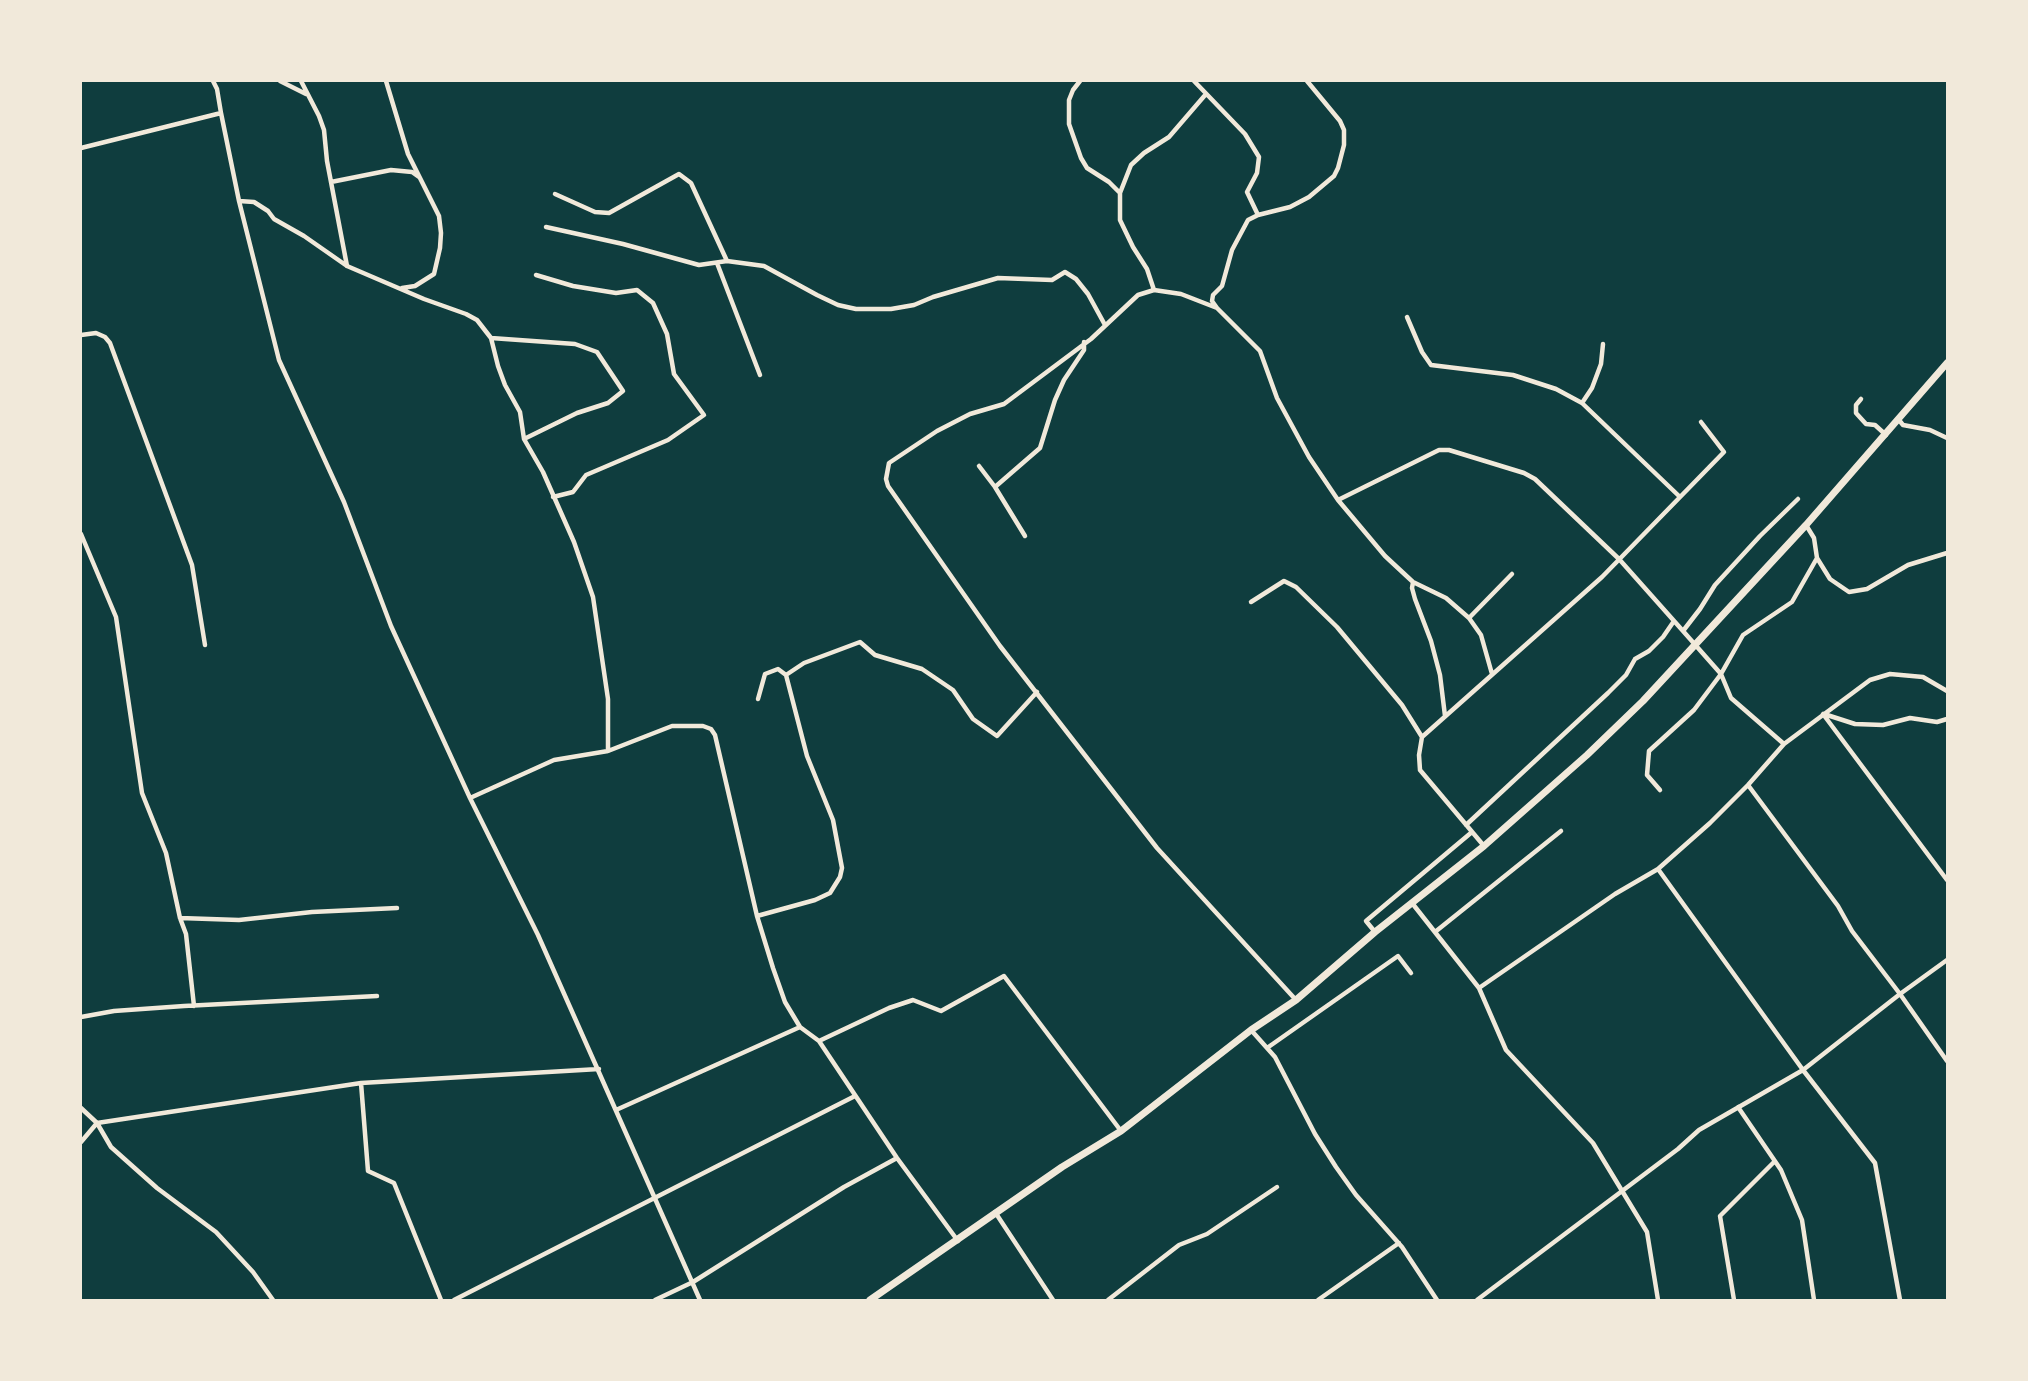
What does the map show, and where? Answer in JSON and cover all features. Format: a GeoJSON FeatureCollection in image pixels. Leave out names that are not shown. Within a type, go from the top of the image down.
{"type":"FeatureCollection","features":[{"type":"Feature","properties":{"kind":"main road"},"geometry":{"type":"LineString","coordinates":[[870,1300],[958,1241],[995,1212],[1121,1131],[1251,1030],[1296,1000],[1375,932],[1484,846],[1643,701],[1806,525],[1947,363]]}},
{"type":"Feature","properties":{"kind":"street"},"geometry":{"type":"LineString","coordinates":[[213,81],[217,89],[239,201],[279,360],[344,502],[391,626],[470,798],[538,935],[700,1300]]}},
{"type":"Feature","properties":{"kind":"street"},"geometry":{"type":"LineString","coordinates":[[280,81],[306,94]]}},
{"type":"Feature","properties":{"kind":"street"},"geometry":{"type":"LineString","coordinates":[[301,81],[324,130],[327,161],[347,266]]}},
{"type":"Feature","properties":{"kind":"street"},"geometry":{"type":"LineString","coordinates":[[386,81],[408,154],[439,216],[440,248],[434,274],[415,286],[399,288]]}},
{"type":"Feature","properties":{"kind":"street"},"geometry":{"type":"LineString","coordinates":[[1080,81],[1069,100],[1069,124],[1081,158],[1087,168],[1109,182],[1120,193]]}},
{"type":"Feature","properties":{"kind":"street"},"geometry":{"type":"LineString","coordinates":[[1194,81],[1245,134],[1259,157],[1257,173],[1247,192],[1258,215]]}},
{"type":"Feature","properties":{"kind":"street"},"geometry":{"type":"LineString","coordinates":[[1307,81],[1340,121],[1344,130],[1344,145],[1338,168],[1334,176],[1309,197],[1290,207],[1258,215],[1248,220],[1232,250],[1222,286],[1213,295],[1212,301],[1216,308],[1260,351],[1277,398],[1310,457],[1338,500],[1385,556],[1413,582],[1446,598],[1469,618],[1481,635],[1492,674]]}},
{"type":"Feature","properties":{"kind":"street"},"geometry":{"type":"LineString","coordinates":[[1154,290],[1147,269],[1120,220],[1120,193],[1131,165],[1144,153],[1169,137],[1206,94]]}},
{"type":"Feature","properties":{"kind":"street"},"geometry":{"type":"LineString","coordinates":[[81,148],[221,113]]}},
{"type":"Feature","properties":{"kind":"street"},"geometry":{"type":"LineString","coordinates":[[331,182],[391,170],[412,172],[419,177]]}},
{"type":"Feature","properties":{"kind":"street"},"geometry":{"type":"LineString","coordinates":[[555,194],[595,212],[609,213],[679,174],[691,183],[728,261]]}},
{"type":"Feature","properties":{"kind":"street"},"geometry":{"type":"LineString","coordinates":[[239,201],[254,202],[274,219],[304,236],[347,266],[424,299],[466,314],[477,320],[491,338],[505,385],[520,412],[524,439],[543,472],[574,542],[593,597],[608,699],[608,751]]}},
{"type":"Feature","properties":{"kind":"street"},"geometry":{"type":"LineString","coordinates":[[546,227],[623,244],[699,265],[728,261],[764,266],[838,305],[856,309],[891,309],[914,305],[933,297],[998,278],[1052,280],[1065,272],[1076,279],[1088,294],[1105,325]]}},
{"type":"Feature","properties":{"kind":"street"},"geometry":{"type":"LineString","coordinates":[[717,263],[760,375]]}},
{"type":"Feature","properties":{"kind":"street"},"geometry":{"type":"LineString","coordinates":[[536,275],[573,286],[616,293],[637,290],[653,303],[667,334],[674,374],[704,415],[668,440],[586,475],[573,492],[553,497]]}},
{"type":"Feature","properties":{"kind":"street"},"geometry":{"type":"LineString","coordinates":[[1216,308],[1181,294],[1154,290],[1138,295],[1091,339],[1004,404],[970,414],[906,450],[889,463],[886,479],[888,486],[1000,646],[1157,848],[1296,1000]]}},
{"type":"Feature","properties":{"kind":"street"},"geometry":{"type":"LineString","coordinates":[[1407,317],[1422,352],[1431,365],[1513,375],[1556,388],[1582,403],[1680,497]]}},
{"type":"Feature","properties":{"kind":"street"},"geometry":{"type":"LineString","coordinates":[[81,335],[96,333],[105,337],[110,343],[192,565],[205,645]]}},
{"type":"Feature","properties":{"kind":"street"},"geometry":{"type":"LineString","coordinates":[[491,338],[575,344],[597,352],[623,391],[608,403],[577,413],[524,439]]}},
{"type":"Feature","properties":{"kind":"street"},"geometry":{"type":"LineString","coordinates":[[995,488],[1040,448],[1055,400],[1064,380],[1084,350],[1084,342]]}},
{"type":"Feature","properties":{"kind":"street"},"geometry":{"type":"LineString","coordinates":[[1582,403],[1592,388],[1601,364],[1603,344]]}},
{"type":"Feature","properties":{"kind":"street"},"geometry":{"type":"LineString","coordinates":[[1861,399],[1856,405],[1856,412],[1866,424],[1875,425],[1886,435]]}},
{"type":"Feature","properties":{"kind":"street"},"geometry":{"type":"LineString","coordinates":[[1899,420],[1903,425],[1930,430],[1947,438]]}},
{"type":"Feature","properties":{"kind":"street"},"geometry":{"type":"LineString","coordinates":[[1484,846],[1420,770],[1419,755],[1422,737],[1602,577],[1724,452],[1701,422]]}},
{"type":"Feature","properties":{"kind":"street"},"geometry":{"type":"LineString","coordinates":[[1338,500],[1439,450],[1449,450],[1524,473],[1536,479],[1619,559],[1721,674],[1731,698],[1784,744]]}},
{"type":"Feature","properties":{"kind":"street"},"geometry":{"type":"LineString","coordinates":[[979,466],[1025,536]]}},
{"type":"Feature","properties":{"kind":"street"},"geometry":{"type":"LineString","coordinates":[[1683,631],[1715,585],[1798,499]]}},
{"type":"Feature","properties":{"kind":"street"},"geometry":{"type":"LineString","coordinates":[[1806,525],[1814,538],[1817,558],[1830,579],[1849,592],[1867,589],[1908,565],[1947,553]]}},
{"type":"Feature","properties":{"kind":"street"},"geometry":{"type":"LineString","coordinates":[[81,534],[116,617],[142,792],[166,853],[180,918],[186,934],[194,1006]]}},
{"type":"Feature","properties":{"kind":"street"},"geometry":{"type":"LineString","coordinates":[[1660,790],[1647,775],[1649,752],[1694,710],[1721,674],[1743,635],[1792,602],[1817,558]]}},
{"type":"Feature","properties":{"kind":"street"},"geometry":{"type":"LineString","coordinates":[[1469,618],[1512,574]]}},
{"type":"Feature","properties":{"kind":"street"},"geometry":{"type":"LineString","coordinates":[[1251,602],[1284,581],[1296,587],[1337,627],[1402,705],[1422,737]]}},
{"type":"Feature","properties":{"kind":"street"},"geometry":{"type":"LineString","coordinates":[[1413,582],[1415,599],[1428,632],[1440,675],[1445,717]]}},
{"type":"Feature","properties":{"kind":"street"},"geometry":{"type":"LineString","coordinates":[[1466,825],[1608,693],[1626,675],[1635,659],[1649,651],[1674,621]]}},
{"type":"Feature","properties":{"kind":"street"},"geometry":{"type":"LineString","coordinates":[[786,675],[804,663],[860,642],[875,655],[922,669],[953,690],[973,719],[996,736],[1037,692]]}},
{"type":"Feature","properties":{"kind":"street"},"geometry":{"type":"LineString","coordinates":[[757,916],[815,900],[830,893],[840,877],[842,868],[833,820],[807,756],[786,675],[778,669],[765,674],[758,699]]}},
{"type":"Feature","properties":{"kind":"street"},"geometry":{"type":"LineString","coordinates":[[1479,988],[1615,894],[1658,869],[1710,823],[1784,744],[1869,680],[1890,674],[1923,677],[1947,691]]}},
{"type":"Feature","properties":{"kind":"street"},"geometry":{"type":"LineString","coordinates":[[1823,714],[1855,724],[1883,725],[1910,718],[1937,722],[1947,719]]}},
{"type":"Feature","properties":{"kind":"street"},"geometry":{"type":"LineString","coordinates":[[1823,714],[1947,880]]}},
{"type":"Feature","properties":{"kind":"street"},"geometry":{"type":"LineString","coordinates":[[470,798],[554,760],[608,751],[672,726],[703,726],[711,729],[715,735],[757,916],[785,1002],[800,1027],[819,1041],[897,1158],[958,1241]]}},
{"type":"Feature","properties":{"kind":"street"},"geometry":{"type":"LineString","coordinates":[[1748,785],[1838,906],[1852,931],[1947,1061]]}},
{"type":"Feature","properties":{"kind":"street"},"geometry":{"type":"LineString","coordinates":[[1434,932],[1561,831]]}},
{"type":"Feature","properties":{"kind":"street"},"geometry":{"type":"LineString","coordinates":[[1375,932],[1366,921],[1472,832]]}},
{"type":"Feature","properties":{"kind":"street"},"geometry":{"type":"LineString","coordinates":[[1658,869],[1803,1070],[1875,1163],[1900,1300]]}},
{"type":"Feature","properties":{"kind":"street"},"geometry":{"type":"LineString","coordinates":[[1412,903],[1479,988],[1506,1050],[1593,1143],[1647,1232],[1658,1300]]}},
{"type":"Feature","properties":{"kind":"street"},"geometry":{"type":"LineString","coordinates":[[180,918],[239,920],[312,912],[397,908]]}},
{"type":"Feature","properties":{"kind":"street"},"geometry":{"type":"LineString","coordinates":[[1267,1048],[1398,956],[1411,973]]}},
{"type":"Feature","properties":{"kind":"street"},"geometry":{"type":"LineString","coordinates":[[1477,1300],[1678,1149],[1699,1130],[1803,1070],[1947,960]]}},
{"type":"Feature","properties":{"kind":"street"},"geometry":{"type":"LineString","coordinates":[[819,1041],[889,1008],[913,1000],[941,1011],[1004,976],[1121,1131]]}},
{"type":"Feature","properties":{"kind":"street"},"geometry":{"type":"LineString","coordinates":[[81,1017],[114,1011],[377,996]]}},
{"type":"Feature","properties":{"kind":"street"},"geometry":{"type":"LineString","coordinates":[[616,1110],[800,1027]]}},
{"type":"Feature","properties":{"kind":"street"},"geometry":{"type":"LineString","coordinates":[[1251,1030],[1275,1057],[1315,1134],[1336,1167],[1356,1195],[1399,1244],[1437,1300]]}},
{"type":"Feature","properties":{"kind":"street"},"geometry":{"type":"LineString","coordinates":[[81,1142],[97,1124],[361,1083],[599,1069]]}},
{"type":"Feature","properties":{"kind":"street"},"geometry":{"type":"LineString","coordinates":[[361,1083],[368,1171],[394,1183],[441,1300]]}},
{"type":"Feature","properties":{"kind":"street"},"geometry":{"type":"LineString","coordinates":[[454,1300],[855,1096]]}},
{"type":"Feature","properties":{"kind":"street"},"geometry":{"type":"LineString","coordinates":[[1738,1107],[1781,1170],[1802,1220],[1814,1300]]}},
{"type":"Feature","properties":{"kind":"street"},"geometry":{"type":"LineString","coordinates":[[81,1108],[97,1124],[111,1147],[157,1188],[216,1232],[253,1272],[273,1300]]}},
{"type":"Feature","properties":{"kind":"street"},"geometry":{"type":"LineString","coordinates":[[655,1300],[693,1282],[844,1187],[897,1158]]}},
{"type":"Feature","properties":{"kind":"street"},"geometry":{"type":"LineString","coordinates":[[1734,1300],[1720,1216],[1775,1161]]}},
{"type":"Feature","properties":{"kind":"street"},"geometry":{"type":"LineString","coordinates":[[1108,1300],[1179,1245],[1207,1234],[1277,1187]]}},
{"type":"Feature","properties":{"kind":"street"},"geometry":{"type":"LineString","coordinates":[[995,1212],[1053,1300]]}},
{"type":"Feature","properties":{"kind":"street"},"geometry":{"type":"LineString","coordinates":[[1318,1300],[1399,1244]]}}]}
